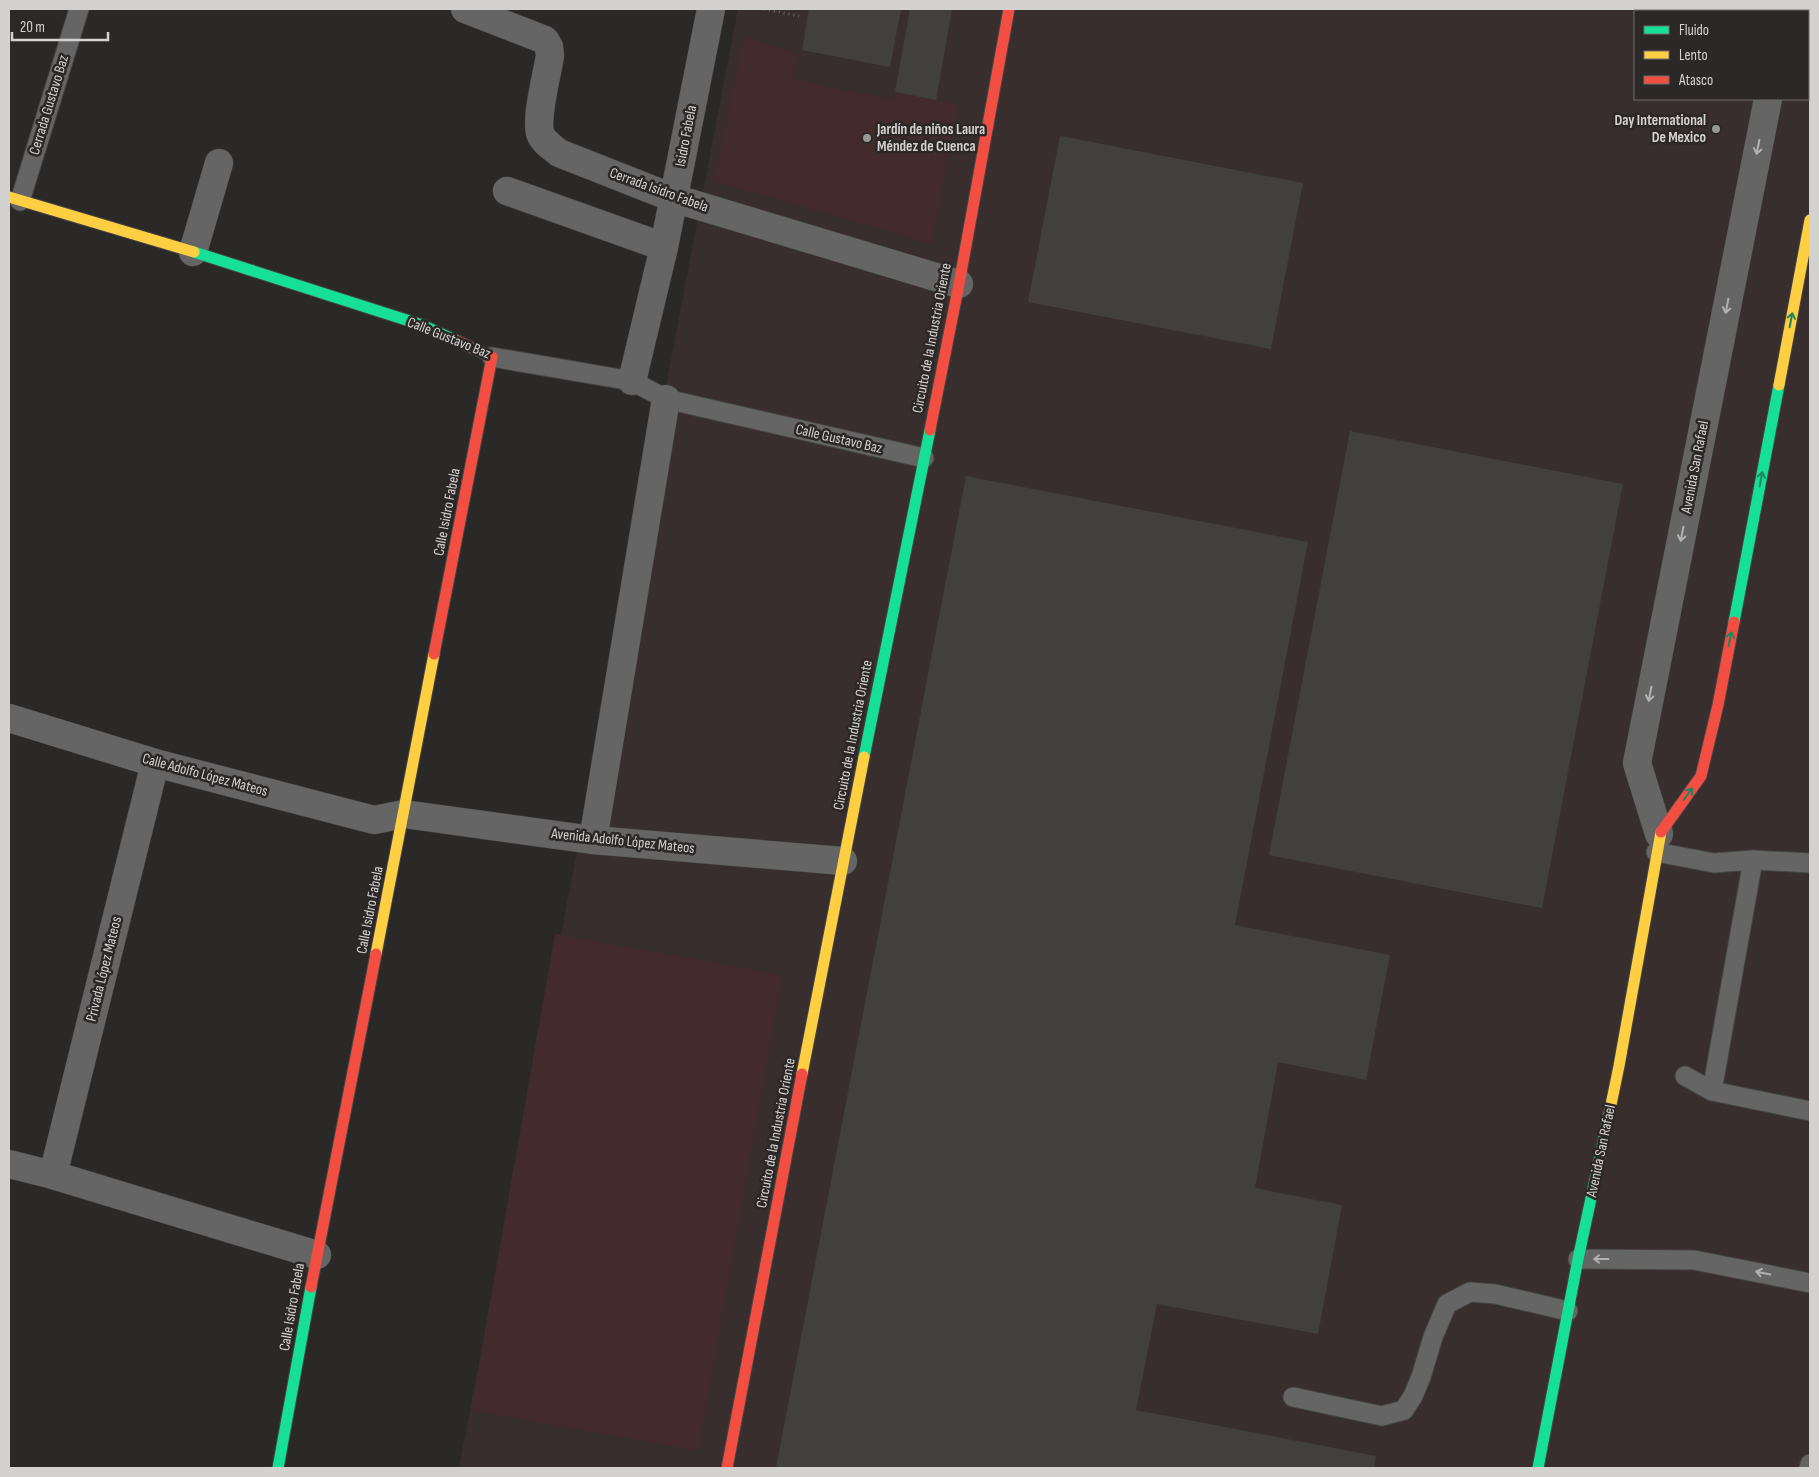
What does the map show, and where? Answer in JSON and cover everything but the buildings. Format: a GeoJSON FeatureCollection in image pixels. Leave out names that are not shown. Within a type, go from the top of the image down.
{"type":"FeatureCollection","features":[{"type":"Feature","properties":{"kind":"main road","name":"Circuito de la Industria Oriente"},"geometry":{"type":"LineString","coordinates":[[727,1468],[843,861],[959,284],[1009,9]]}},
{"type":"Feature","properties":{"kind":"main road","name":"Calle Gustavo Baz"},"geometry":{"type":"LineString","coordinates":[[14,199],[193,252],[422,325],[492,357]]}},
{"type":"Feature","properties":{"kind":"main road","name":"Avenida San Rafael"},"geometry":{"type":"LineString","coordinates":[[1538,1468],[1578,1259],[1619,1066],[1658,843],[1701,776],[1718,705],[1810,220]]}},
{"type":"Feature","properties":{"kind":"main road","name":"Calle Isidro Fabela"},"geometry":{"type":"LineString","coordinates":[[278,1468],[317,1255],[492,357]]}},
{"type":"Feature","properties":{"kind":"street","name":"Cerrada Isidro Fabela"},"geometry":{"type":"LineString","coordinates":[[465,9],[536,36],[545,40],[549,46],[550,56],[539,121],[541,134],[547,143],[559,153],[673,198],[959,284]]}},
{"type":"Feature","properties":{"kind":"street","name":"Isidro Fabela"},"geometry":{"type":"LineString","coordinates":[[632,381],[664,247],[712,9]]}},
{"type":"Feature","properties":{"kind":"street","name":"Avenida San Rafael"},"geometry":{"type":"LineString","coordinates":[[1658,843],[1637,763],[1768,100]]}},
{"type":"Feature","properties":{"kind":"street"},"geometry":{"type":"LineString","coordinates":[[193,252],[219,163]]}},
{"type":"Feature","properties":{"kind":"street"},"geometry":{"type":"LineString","coordinates":[[507,191],[664,247]]}},
{"type":"Feature","properties":{"kind":"street"},"geometry":{"type":"LineString","coordinates":[[592,840],[666,399]]}},
{"type":"Feature","properties":{"kind":"street","name":"Calle Adolfo López Mateos"},"geometry":{"type":"LineString","coordinates":[[9,718],[155,763],[374,820],[404,814]]}},
{"type":"Feature","properties":{"kind":"street","name":"Privada López Mateos"},"geometry":{"type":"LineString","coordinates":[[53,1175],[155,763]]}},
{"type":"Feature","properties":{"kind":"street","name":"Avenida Adolfo López Mateos"},"geometry":{"type":"LineString","coordinates":[[404,814],[592,840],[843,861]]}},
{"type":"Feature","properties":{"kind":"street"},"geometry":{"type":"LineString","coordinates":[[9,1164],[53,1175],[317,1255]]}},
{"type":"Feature","properties":{"kind":"lane","name":"Cerrada Gustavo Baz"},"geometry":{"type":"LineString","coordinates":[[14,199],[79,9]]}},
{"type":"Feature","properties":{"kind":"lane","name":"Calle Gustavo Baz"},"geometry":{"type":"LineString","coordinates":[[492,357],[632,381],[666,399],[924,458]]}},
{"type":"Feature","properties":{"kind":"lane"},"geometry":{"type":"LineString","coordinates":[[1658,843],[1714,863],[1753,860],[1810,863]]}},
{"type":"Feature","properties":{"kind":"lane"},"geometry":{"type":"LineString","coordinates":[[1712,1091],[1753,860]]}},
{"type":"Feature","properties":{"kind":"lane"},"geometry":{"type":"LineString","coordinates":[[1685,1076],[1712,1091],[1810,1110]]}},
{"type":"Feature","properties":{"kind":"lane"},"geometry":{"type":"LineString","coordinates":[[1578,1259],[1694,1260],[1810,1283]]}},
{"type":"Feature","properties":{"kind":"lane"},"geometry":{"type":"LineString","coordinates":[[1294,1397],[1382,1416],[1404,1410],[1421,1378],[1433,1337],[1447,1304],[1470,1292],[1495,1294],[1568,1311]]}},
{"type":"Feature","properties":{"kind":"lane"},"geometry":{"type":"LineString","coordinates":[[1809,1468],[1810,1464]]}},
{"type":"Feature","properties":{"kind":"path"},"geometry":{"type":"LineString","coordinates":[[764,9],[799,16]]}},
{"type":"Feature","properties":{"kind":"shaded area"},"geometry":{"type":"Polygon","coordinates":[[[738,9],[1810,9],[1810,1468],[459,1468],[738,9]]]}},
{"type":"Feature","properties":{"kind":"shaded area"},"geometry":{"type":"Polygon","coordinates":[[[744,37],[798,54],[792,79],[894,100],[895,92],[958,105],[931,244],[714,181],[744,37]]]}},
{"type":"Feature","properties":{"kind":"shaded area"},"geometry":{"type":"Polygon","coordinates":[[[555,934],[782,975],[698,1451],[471,1410],[555,934]]]}},
{"type":"Feature","properties":{"kind":"traffic: fast"},"geometry":{"type":"LineString","coordinates":[[194,252],[422,325],[457,341]]}},
{"type":"Feature","properties":{"kind":"traffic: fast"},"geometry":{"type":"LineString","coordinates":[[1734,622],[1779,385]]}},
{"type":"Feature","properties":{"kind":"traffic: fast"},"geometry":{"type":"LineString","coordinates":[[864,757],[930,430]]}},
{"type":"Feature","properties":{"kind":"traffic: fast"},"geometry":{"type":"LineString","coordinates":[[1538,1468],[1578,1259],[1607,1124]]}},
{"type":"Feature","properties":{"kind":"traffic: fast"},"geometry":{"type":"LineString","coordinates":[[278,1468],[311,1287]]}},
{"type":"Feature","properties":{"kind":"traffic: slow"},"geometry":{"type":"LineString","coordinates":[[9,197],[194,252]]}},
{"type":"Feature","properties":{"kind":"traffic: slow"},"geometry":{"type":"LineString","coordinates":[[1779,385],[1810,220]]}},
{"type":"Feature","properties":{"kind":"traffic: slow"},"geometry":{"type":"LineString","coordinates":[[376,954],[434,654]]}},
{"type":"Feature","properties":{"kind":"traffic: slow"},"geometry":{"type":"LineString","coordinates":[[802,1074],[864,757]]}},
{"type":"Feature","properties":{"kind":"traffic: slow"},"geometry":{"type":"LineString","coordinates":[[1607,1124],[1661,832]]}},
{"type":"Feature","properties":{"kind":"traffic: jam"},"geometry":{"type":"LineString","coordinates":[[930,430],[959,284],[1009,9]]}},
{"type":"Feature","properties":{"kind":"traffic: jam"},"geometry":{"type":"LineString","coordinates":[[434,654],[492,357],[457,341]]}},
{"type":"Feature","properties":{"kind":"traffic: jam"},"geometry":{"type":"LineString","coordinates":[[1661,832],[1701,776],[1718,705],[1734,622]]}},
{"type":"Feature","properties":{"kind":"traffic: jam"},"geometry":{"type":"LineString","coordinates":[[311,1287],[376,954]]}},
{"type":"Feature","properties":{"kind":"traffic: jam"},"geometry":{"type":"LineString","coordinates":[[727,1468],[802,1074]]}},
{"type":"Feature","properties":{"kind":"place","name":"Day International De Mexico"},"geometry":{"type":"Point","coordinates":[1716,129]}},
{"type":"Feature","properties":{"kind":"place","name":"Jardín de niños Laura Méndez de Cuenca"},"geometry":{"type":"Point","coordinates":[867,138]}}]}
